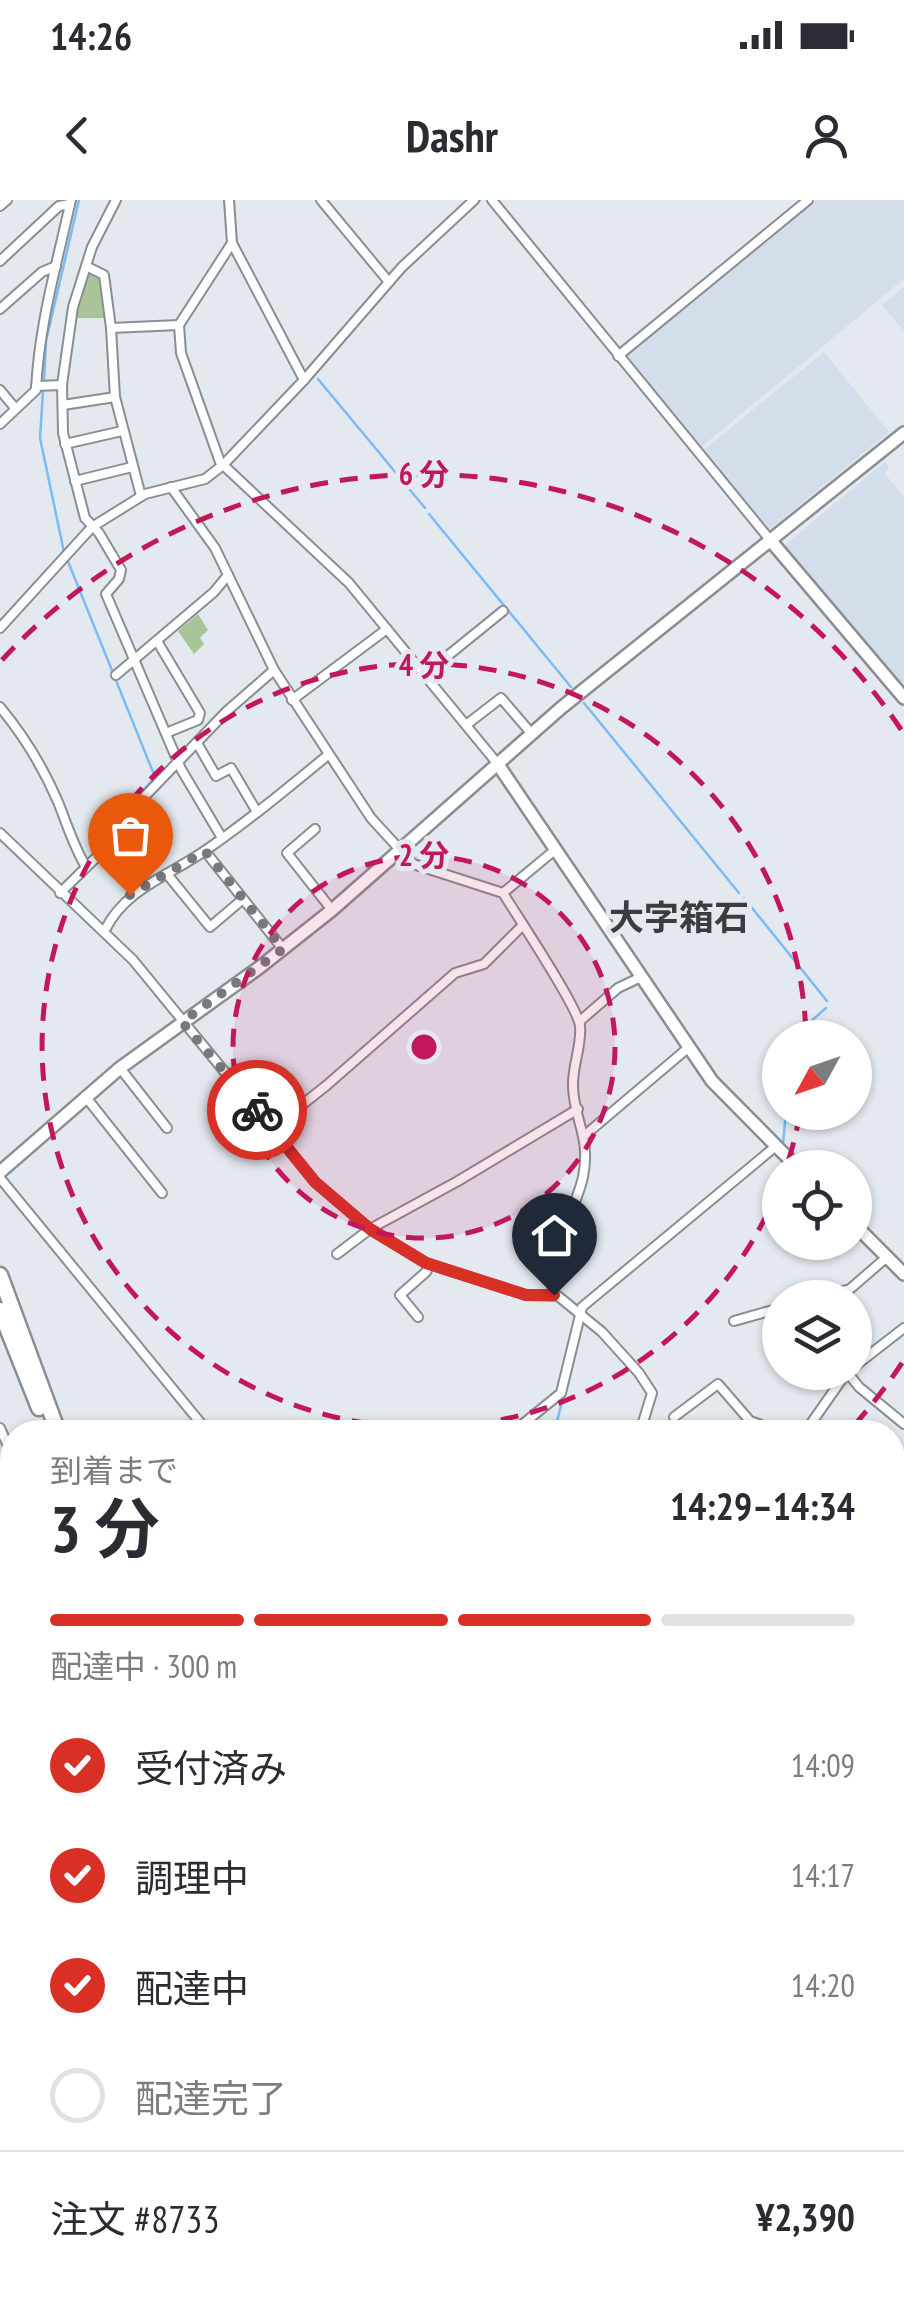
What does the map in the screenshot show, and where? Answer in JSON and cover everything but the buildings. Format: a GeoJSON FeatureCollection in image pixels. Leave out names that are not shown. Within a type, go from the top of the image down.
{"type":"FeatureCollection","features":[{"type":"Feature","properties":{"kind":"highway"},"geometry":{"type":"LineString","coordinates":[[0,1275],[54,1420]]}},
{"type":"Feature","properties":{"kind":"highway"},"geometry":{"type":"LineString","coordinates":[[0,1310],[43,1420]]}},
{"type":"Feature","properties":{"kind":"street"},"geometry":{"type":"LineString","coordinates":[[0,206],[7,200]]}},
{"type":"Feature","properties":{"kind":"street"},"geometry":{"type":"LineString","coordinates":[[116,200],[92,246],[74,307],[62,385],[65,444],[85,518],[121,570],[119,579],[106,594],[178,762],[222,838]]}},
{"type":"Feature","properties":{"kind":"street"},"geometry":{"type":"LineString","coordinates":[[230,200],[232,243],[304,380]]}},
{"type":"Feature","properties":{"kind":"street"},"geometry":{"type":"LineString","coordinates":[[320,200],[390,282]]}},
{"type":"Feature","properties":{"kind":"street"},"geometry":{"type":"LineString","coordinates":[[0,628],[92,527],[141,496],[204,479],[223,465],[390,282],[474,200]]}},
{"type":"Feature","properties":{"kind":"street"},"geometry":{"type":"LineString","coordinates":[[492,200],[904,698]]}},
{"type":"Feature","properties":{"kind":"street"},"geometry":{"type":"LineString","coordinates":[[618,356],[808,200]]}},
{"type":"Feature","properties":{"kind":"street"},"geometry":{"type":"LineString","coordinates":[[0,261],[59,206],[71,202]]}},
{"type":"Feature","properties":{"kind":"street"},"geometry":{"type":"LineString","coordinates":[[0,424],[36,386],[37,356],[71,202]]}},
{"type":"Feature","properties":{"kind":"street"},"geometry":{"type":"LineString","coordinates":[[232,243],[179,325],[181,353],[223,465],[341,575],[466,725],[556,849],[719,1090],[780,1150]]}},
{"type":"Feature","properties":{"kind":"street"},"geometry":{"type":"LineString","coordinates":[[0,308],[42,272],[56,266]]}},
{"type":"Feature","properties":{"kind":"street"},"geometry":{"type":"LineString","coordinates":[[86,266],[104,274],[115,397],[141,496]]}},
{"type":"Feature","properties":{"kind":"street"},"geometry":{"type":"LineString","coordinates":[[111,328],[179,325]]}},
{"type":"Feature","properties":{"kind":"street"},"geometry":{"type":"LineString","coordinates":[[36,386],[62,385]]}},
{"type":"Feature","properties":{"kind":"street"},"geometry":{"type":"LineString","coordinates":[[0,390],[15,408]]}},
{"type":"Feature","properties":{"kind":"street"},"geometry":{"type":"LineString","coordinates":[[63,406],[115,397]]}},
{"type":"Feature","properties":{"kind":"street"},"geometry":{"type":"LineString","coordinates":[[65,444],[122,431]]}},
{"type":"Feature","properties":{"kind":"street"},"geometry":{"type":"LineString","coordinates":[[198,1420],[0,1175],[85,1096],[332,910],[531,733],[904,433]]}},
{"type":"Feature","properties":{"kind":"street"},"geometry":{"type":"LineString","coordinates":[[75,482],[132,467]]}},
{"type":"Feature","properties":{"kind":"street"},"geometry":{"type":"LineString","coordinates":[[170,487],[208,536],[274,670],[371,818],[414,864],[503,893],[580,1020],[573,1087],[585,1135],[582,1178],[552,1261],[554,1295]]}},
{"type":"Feature","properties":{"kind":"street"},"geometry":{"type":"LineString","coordinates":[[116,675],[214,592],[228,575]]}},
{"type":"Feature","properties":{"kind":"street"},"geometry":{"type":"LineString","coordinates":[[424,675],[503,611]]}},
{"type":"Feature","properties":{"kind":"street"},"geometry":{"type":"LineString","coordinates":[[292,700],[387,629]]}},
{"type":"Feature","properties":{"kind":"street"},"geometry":{"type":"LineString","coordinates":[[156,642],[200,712],[198,720],[166,733]]}},
{"type":"Feature","properties":{"kind":"street"},"geometry":{"type":"LineString","coordinates":[[60,893],[118,835],[132,809],[274,670]]}},
{"type":"Feature","properties":{"kind":"street"},"geometry":{"type":"LineString","coordinates":[[466,725],[502,698],[531,733]]}},
{"type":"Feature","properties":{"kind":"street"},"geometry":{"type":"LineString","coordinates":[[0,707],[31,747],[58,801],[72,844],[86,867]]}},
{"type":"Feature","properties":{"kind":"street"},"geometry":{"type":"LineString","coordinates":[[196,743],[216,776],[231,768],[257,812]]}},
{"type":"Feature","properties":{"kind":"street"},"geometry":{"type":"LineString","coordinates":[[104,930],[130,895],[205,851],[328,755]]}},
{"type":"Feature","properties":{"kind":"street"},"geometry":{"type":"LineString","coordinates":[[315,829],[287,853],[332,910]]}},
{"type":"Feature","properties":{"kind":"street"},"geometry":{"type":"LineString","coordinates":[[0,833],[133,960],[315,1182],[370,1229],[430,1264],[526,1295],[554,1295],[581,1313],[640,1373],[652,1393],[644,1420]]}},
{"type":"Feature","properties":{"kind":"street"},"geometry":{"type":"LineString","coordinates":[[503,893],[556,849]]}},
{"type":"Feature","properties":{"kind":"street"},"geometry":{"type":"LineString","coordinates":[[205,851],[283,949]]}},
{"type":"Feature","properties":{"kind":"street"},"geometry":{"type":"LineString","coordinates":[[167,874],[210,926],[243,900]]}},
{"type":"Feature","properties":{"kind":"street"},"geometry":{"type":"LineString","coordinates":[[269,1125],[328,1085],[455,973],[484,964],[522,926]]}},
{"type":"Feature","properties":{"kind":"street"},"geometry":{"type":"LineString","coordinates":[[580,1020],[618,988],[640,978]]}},
{"type":"Feature","properties":{"kind":"street"},"geometry":{"type":"LineString","coordinates":[[585,1135],[688,1048]]}},
{"type":"Feature","properties":{"kind":"street"},"geometry":{"type":"LineString","coordinates":[[120,1068],[167,1128]]}},
{"type":"Feature","properties":{"kind":"street"},"geometry":{"type":"LineString","coordinates":[[85,1096],[162,1193]]}},
{"type":"Feature","properties":{"kind":"street"},"geometry":{"type":"LineString","coordinates":[[337,1254],[370,1229],[578,1109]]}},
{"type":"Feature","properties":{"kind":"street"},"geometry":{"type":"LineString","coordinates":[[528,1420],[561,1393],[582,1306],[776,1146]]}},
{"type":"Feature","properties":{"kind":"street"},"geometry":{"type":"LineString","coordinates":[[872,1243],[904,1274]]}},
{"type":"Feature","properties":{"kind":"street"},"geometry":{"type":"LineString","coordinates":[[860,1280],[886,1257]]}},
{"type":"Feature","properties":{"kind":"street"},"geometry":{"type":"LineString","coordinates":[[418,1318],[400,1295],[430,1264]]}},
{"type":"Feature","properties":{"kind":"street"},"geometry":{"type":"LineString","coordinates":[[734,1321],[762,1313]]}},
{"type":"Feature","properties":{"kind":"street"},"geometry":{"type":"LineString","coordinates":[[872,1353],[904,1328]]}},
{"type":"Feature","properties":{"kind":"street"},"geometry":{"type":"LineString","coordinates":[[813,1420],[847,1372],[899,1420]]}},
{"type":"Feature","properties":{"kind":"street"},"geometry":{"type":"LineString","coordinates":[[674,1416],[718,1384],[750,1420]]}},
{"type":"Feature","properties":{"kind":"shaded area"},"geometry":{"type":"Polygon","coordinates":[[[816,200],[904,200],[904,279],[700,448],[624,356],[816,200]]]}},
{"type":"Feature","properties":{"kind":"shaded area"},"geometry":{"type":"Polygon","coordinates":[[[904,287],[904,331],[882,305],[904,287]]]}},
{"type":"Feature","properties":{"kind":"shaded area"},"geometry":{"type":"Polygon","coordinates":[[[824,352],[889,432],[766,532],[701,452],[824,352]]]}},
{"type":"Feature","properties":{"kind":"shaded area"},"geometry":{"type":"Polygon","coordinates":[[[885,462],[889,468],[885,474],[904,497],[904,687],[786,550],[786,544],[885,462]]]}},
{"type":"Feature","properties":{"kind":"green space"},"geometry":{"type":"Polygon","coordinates":[[[95,272],[100,278],[106,318],[76,318],[86,276],[95,272]]]}},
{"type":"Feature","properties":{"kind":"green space"},"geometry":{"type":"Polygon","coordinates":[[[198,614],[208,630],[200,638],[204,644],[194,654],[178,631],[198,614]]]}},
{"type":"Feature","properties":{"kind":"waterway"},"geometry":{"type":"LineString","coordinates":[[44,383],[46,341],[79,200]]}},
{"type":"Feature","properties":{"kind":"waterway"},"geometry":{"type":"LineString","coordinates":[[317,372],[404,271],[480,200]]}},
{"type":"Feature","properties":{"kind":"waterway"},"geometry":{"type":"LineString","coordinates":[[318,379],[425,508]]}},
{"type":"Feature","properties":{"kind":"waterway"},"geometry":{"type":"LineString","coordinates":[[43,391],[40,438],[64,552]]}},
{"type":"Feature","properties":{"kind":"waterway"},"geometry":{"type":"LineString","coordinates":[[429,514],[571,687]]}},
{"type":"Feature","properties":{"kind":"waterway"},"geometry":{"type":"LineString","coordinates":[[63,884],[107,840],[123,813],[155,777],[67,559]]}},
{"type":"Feature","properties":{"kind":"waterway"},"geometry":{"type":"LineString","coordinates":[[584,703],[739,893]]}},
{"type":"Feature","properties":{"kind":"waterway"},"geometry":{"type":"LineString","coordinates":[[744,898],[827,1001]]}},
{"type":"Feature","properties":{"kind":"waterway"},"geometry":{"type":"LineString","coordinates":[[812,1020],[826,1008]]}},
{"type":"Feature","properties":{"kind":"waterway"},"geometry":{"type":"LineString","coordinates":[[783,1143],[784,1130]]}},
{"type":"Feature","properties":{"kind":"waterway"},"geometry":{"type":"LineString","coordinates":[[709,1207],[762,1163]]}},
{"type":"Feature","properties":{"kind":"waterway"},"geometry":{"type":"LineString","coordinates":[[557,1420],[564,1395]]}},
{"type":"Feature","properties":{"kind":"way so far"},"geometry":{"type":"LineString","coordinates":[[130,895],[205,851],[283,949],[182,1022],[257,1110]]}},
{"type":"Feature","properties":{"kind":"district","name":"大字箱石"},"geometry":{"type":"Point","coordinates":[679,917]}},
{"type":"Feature","properties":{"kind":"route"},"geometry":{"type":"LineString","coordinates":[[257,1110],[315,1182],[370,1229],[426,1263],[526,1295],[554,1295]]}}]}
